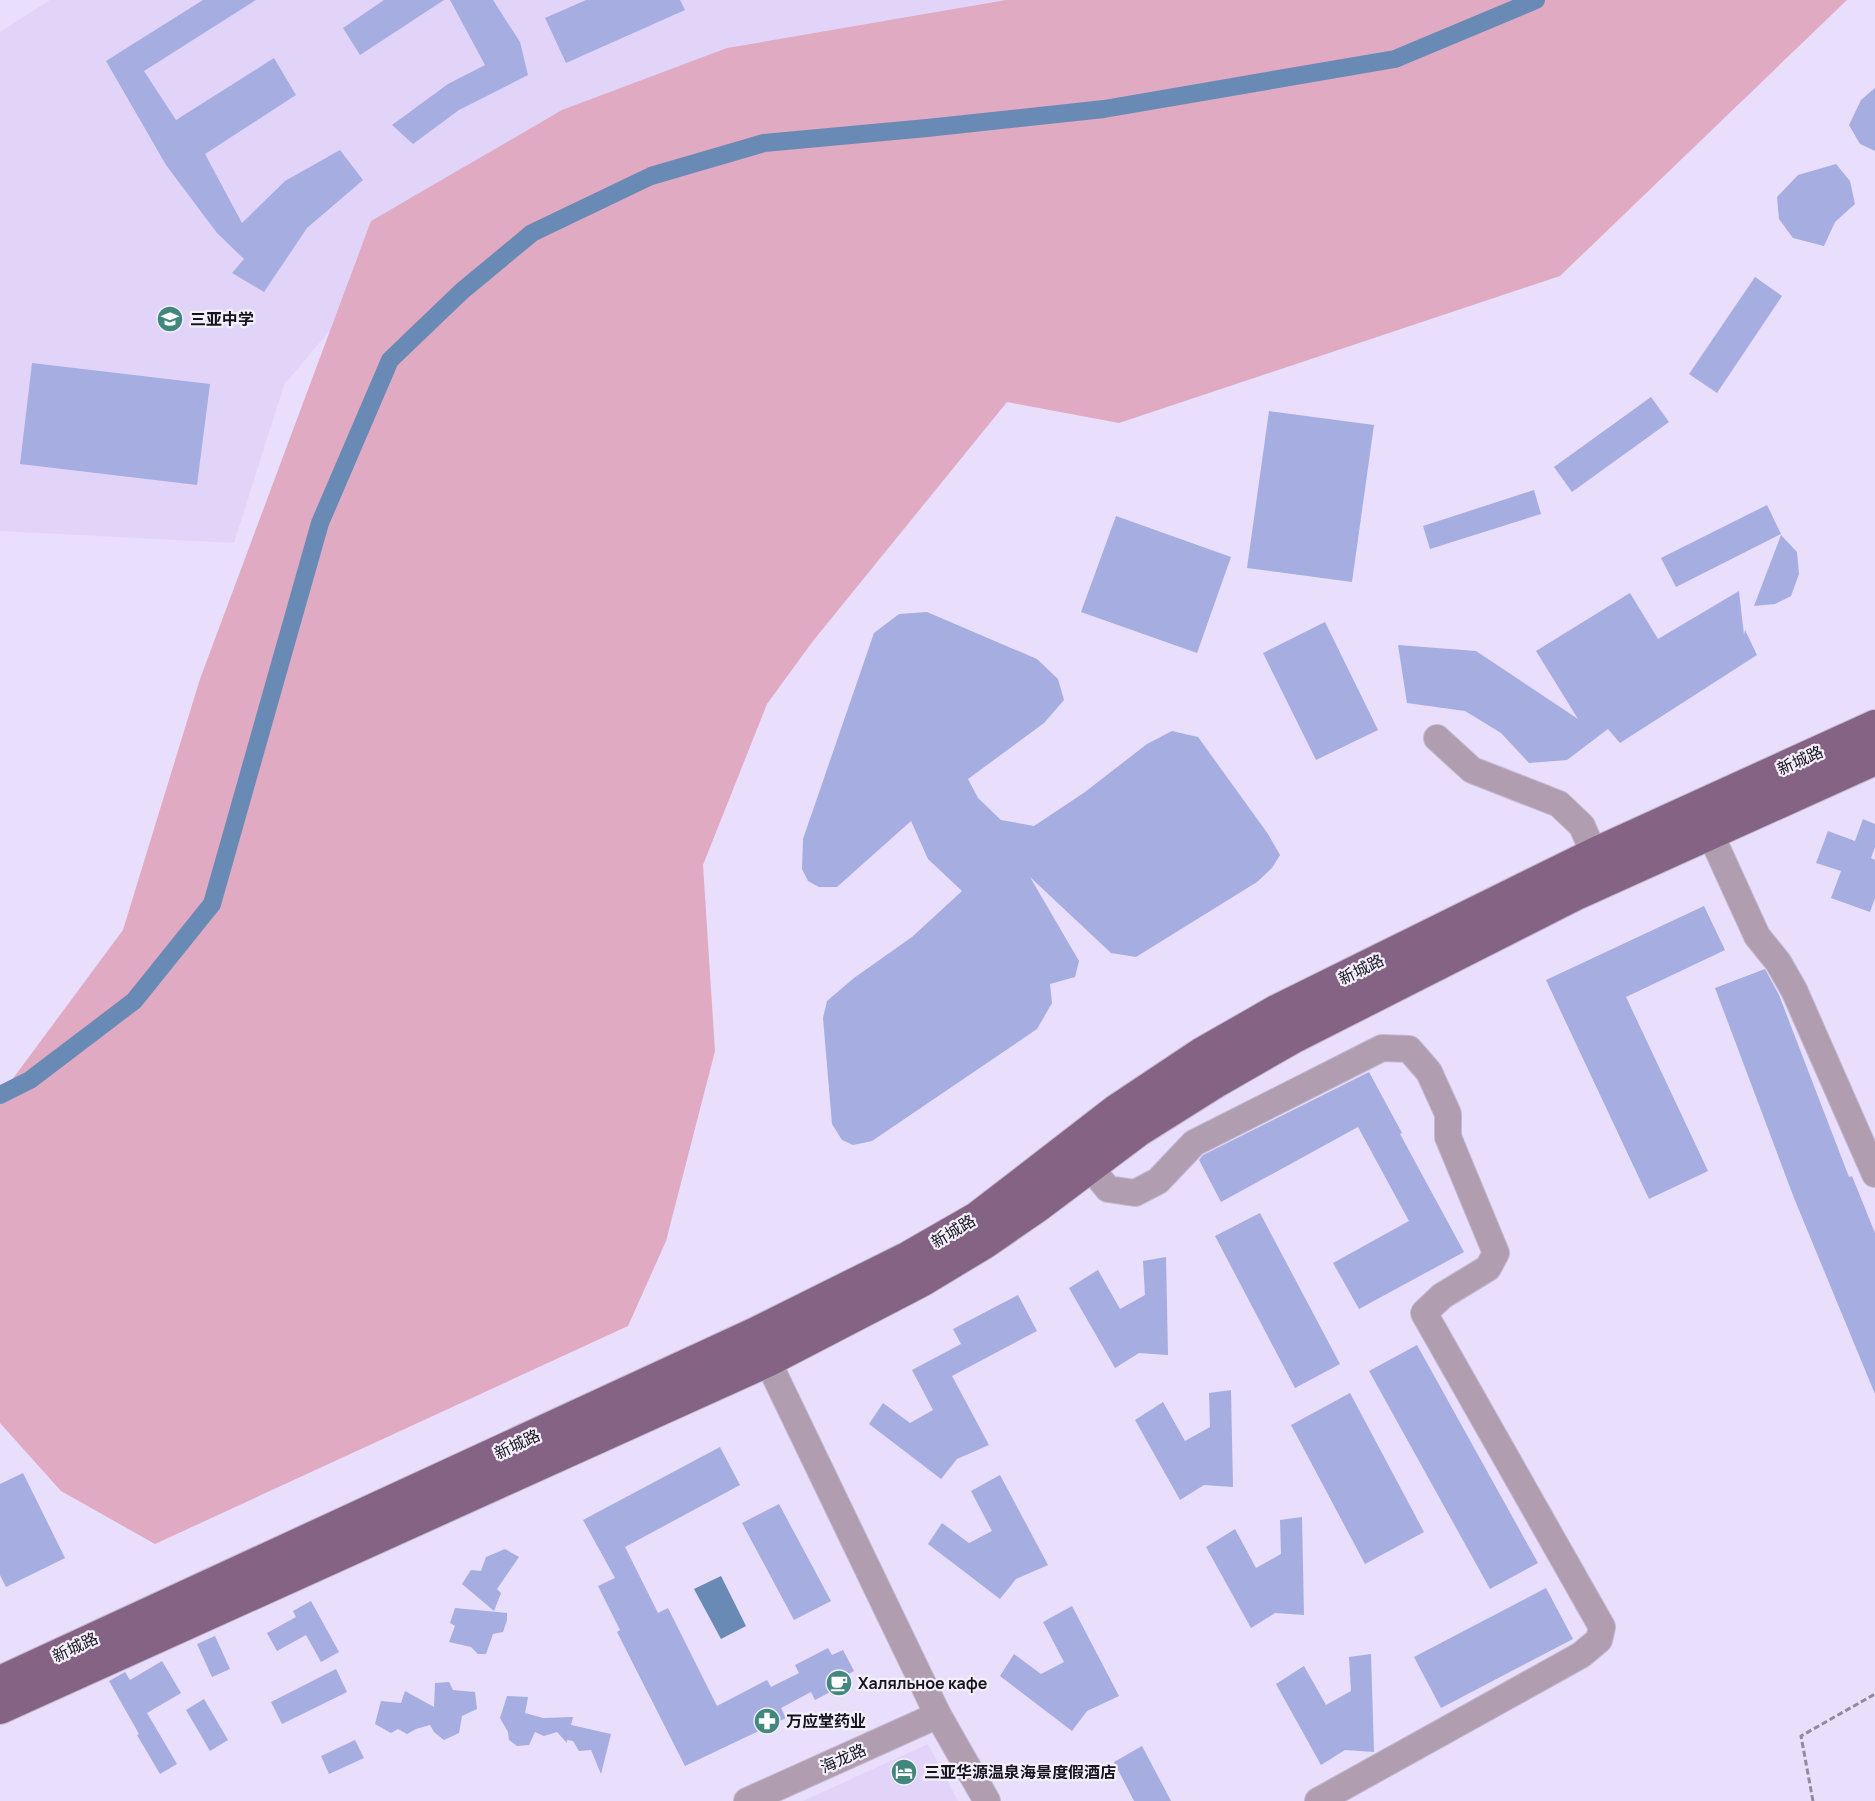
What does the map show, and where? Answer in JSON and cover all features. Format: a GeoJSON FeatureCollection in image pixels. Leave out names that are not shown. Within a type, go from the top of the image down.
{"type":"FeatureCollection","features":[{"type":"Feature","properties":{"kind":"main road","name":"新城路"},"geometry":{"type":"LineString","coordinates":[[0,1708],[761,1348],[977,1218],[1117,1110],[1202,1054],[1259,1021],[1594,854],[1875,726]]}},
{"type":"Feature","properties":{"kind":"main road","name":"新城路"},"geometry":{"type":"LineString","coordinates":[[0,1682],[939,1270],[1003,1231],[1139,1130],[1292,1038],[1574,895],[1875,759]]}},
{"type":"Feature","properties":{"kind":"street"},"geometry":{"type":"LineString","coordinates":[[1437,738],[1472,770],[1559,804],[1582,826],[1594,854]]}},
{"type":"Feature","properties":{"kind":"street"},"geometry":{"type":"LineString","coordinates":[[1710,833],[1757,936],[1778,962],[1794,990],[1875,1174]]}},
{"type":"Feature","properties":{"kind":"street"},"geometry":{"type":"LineString","coordinates":[[1090,1167],[1108,1189],[1134,1193],[1158,1181],[1194,1143],[1382,1048],[1409,1049],[1429,1072],[1448,1114],[1448,1137],[1496,1253],[1488,1268],[1442,1296],[1424,1312],[1602,1627],[1599,1640],[1581,1655],[1318,1801]]}},
{"type":"Feature","properties":{"kind":"street"},"geometry":{"type":"LineString","coordinates":[[761,1348],[938,1715],[987,1801]]}},
{"type":"Feature","properties":{"kind":"street","name":"海龙路"},"geometry":{"type":"LineString","coordinates":[[747,1801],[938,1715]]}},
{"type":"Feature","properties":{"kind":"path"},"geometry":{"type":"LineString","coordinates":[[1813,1801],[1801,1736],[1875,1694]]}},
{"type":"Feature","properties":{"kind":"shaded area","name":"三亚中学"},"geometry":{"type":"Polygon","coordinates":[[[50,0],[1101,0],[395,253],[284,385],[234,543],[0,531],[0,32],[50,0]]]}},
{"type":"Feature","properties":{"kind":"shaded area"},"geometry":{"type":"Polygon","coordinates":[[[1006,0],[1847,0],[1560,276],[1119,423],[1007,402],[813,641],[767,704],[703,865],[715,1051],[666,1241],[628,1326],[155,1544],[61,1491],[0,1423],[0,1096],[123,930],[200,679],[371,221],[562,110],[727,48],[1006,0]]]}},
{"type":"Feature","properties":{"kind":"shaded area","name":"三亚华源温泉海景度假酒店"},"geometry":{"type":"Polygon","coordinates":[[[928,1744],[958,1801],[803,1801],[928,1744]]]}},
{"type":"Feature","properties":{"kind":"water"},"geometry":{"type":"Polygon","coordinates":[[[721,1576],[746,1626],[721,1639],[694,1589],[721,1576]]]}},
{"type":"Feature","properties":{"kind":"building"},"geometry":{"type":"Polygon","coordinates":[[[203,0],[256,0],[144,71],[176,120],[274,58],[296,95],[205,154],[242,223],[285,181],[340,150],[363,180],[307,228],[264,292],[232,273],[244,259],[217,233],[166,165],[106,61],[203,0]]]}},
{"type":"Feature","properties":{"kind":"building"},"geometry":{"type":"Polygon","coordinates":[[[384,0],[444,0],[360,55],[343,28],[384,0]]]}},
{"type":"Feature","properties":{"kind":"building"},"geometry":{"type":"Polygon","coordinates":[[[450,0],[493,0],[520,42],[528,75],[459,110],[413,144],[392,125],[448,84],[485,65],[450,0]]]}},
{"type":"Feature","properties":{"kind":"building"},"geometry":{"type":"Polygon","coordinates":[[[586,0],[680,0],[685,10],[566,63],[545,18],[586,0]]]}},
{"type":"Feature","properties":{"kind":"building"},"geometry":{"type":"Polygon","coordinates":[[[1875,88],[1875,151],[1860,144],[1849,125],[1861,100],[1875,88]]]}},
{"type":"Feature","properties":{"kind":"building"},"geometry":{"type":"Polygon","coordinates":[[[1836,164],[1850,181],[1855,204],[1835,222],[1824,246],[1793,238],[1779,219],[1777,197],[1798,175],[1836,164]]]}},
{"type":"Feature","properties":{"kind":"building"},"geometry":{"type":"Polygon","coordinates":[[[1755,277],[1782,296],[1717,393],[1689,374],[1755,277]]]}},
{"type":"Feature","properties":{"kind":"building"},"geometry":{"type":"Polygon","coordinates":[[[32,363],[210,384],[197,485],[20,464],[32,363]]]}},
{"type":"Feature","properties":{"kind":"building"},"geometry":{"type":"Polygon","coordinates":[[[1651,397],[1669,422],[1572,492],[1554,467],[1651,397]]]}},
{"type":"Feature","properties":{"kind":"building"},"geometry":{"type":"Polygon","coordinates":[[[1269,411],[1374,425],[1352,582],[1247,568],[1269,411]]]}},
{"type":"Feature","properties":{"kind":"building"},"geometry":{"type":"Polygon","coordinates":[[[1534,490],[1541,514],[1430,549],[1423,526],[1534,490]]]}},
{"type":"Feature","properties":{"kind":"building"},"geometry":{"type":"Polygon","coordinates":[[[1767,505],[1781,534],[1676,587],[1661,558],[1767,505]]]}},
{"type":"Feature","properties":{"kind":"building"},"geometry":{"type":"Polygon","coordinates":[[[1116,516],[1231,557],[1197,653],[1081,612],[1116,516]]]}},
{"type":"Feature","properties":{"kind":"building"},"geometry":{"type":"Polygon","coordinates":[[[1781,535],[1797,552],[1799,574],[1791,596],[1775,604],[1754,606],[1781,535]]]}},
{"type":"Feature","properties":{"kind":"building"},"geometry":{"type":"Polygon","coordinates":[[[1739,591],[1744,635],[1745,630],[1757,655],[1620,743],[1608,729],[1567,760],[1529,763],[1501,733],[1465,711],[1407,703],[1398,645],[1476,651],[1578,719],[1536,651],[1630,593],[1658,639],[1739,591]]]}},
{"type":"Feature","properties":{"kind":"building"},"geometry":{"type":"Polygon","coordinates":[[[927,612],[1037,659],[1058,679],[1064,700],[1044,723],[968,779],[978,798],[1001,820],[1034,826],[1085,792],[1147,744],[1172,731],[1198,737],[1268,834],[1280,855],[1272,868],[1257,882],[1136,957],[1111,953],[1030,877],[1079,961],[1075,977],[1050,984],[1052,1003],[1037,1029],[872,1141],[853,1145],[842,1140],[832,1124],[823,1018],[827,1001],[854,978],[912,937],[962,891],[928,859],[911,821],[837,887],[819,887],[808,881],[802,869],[803,839],[874,633],[899,614],[927,612]]]}},
{"type":"Feature","properties":{"kind":"building"},"geometry":{"type":"Polygon","coordinates":[[[1325,622],[1378,730],[1316,760],[1263,653],[1325,622]]]}},
{"type":"Feature","properties":{"kind":"building"},"geometry":{"type":"Polygon","coordinates":[[[1863,819],[1875,824],[1875,847],[1871,858],[1875,860],[1875,898],[1870,912],[1831,898],[1841,871],[1816,863],[1828,831],[1855,841],[1863,819]]]}},
{"type":"Feature","properties":{"kind":"building"},"geometry":{"type":"Polygon","coordinates":[[[1704,906],[1725,950],[1626,997],[1708,1171],[1649,1199],[1546,980],[1704,906]]]}},
{"type":"Feature","properties":{"kind":"building"},"geometry":{"type":"Polygon","coordinates":[[[1765,969],[1779,995],[1849,1177],[1852,1176],[1875,1233],[1875,1394],[1794,1198],[1715,988],[1765,969]]]}},
{"type":"Feature","properties":{"kind":"building"},"geometry":{"type":"Polygon","coordinates":[[[1369,1072],[1464,1252],[1359,1309],[1333,1263],[1409,1221],[1358,1127],[1221,1202],[1199,1160],[1203,1155],[1369,1072]]]}},
{"type":"Feature","properties":{"kind":"building"},"geometry":{"type":"Polygon","coordinates":[[[1260,1213],[1340,1364],[1295,1388],[1215,1236],[1260,1213]]]}},
{"type":"Feature","properties":{"kind":"building"},"geometry":{"type":"Polygon","coordinates":[[[1166,1257],[1168,1355],[1139,1353],[1115,1368],[1069,1288],[1098,1270],[1120,1309],[1145,1295],[1143,1261],[1166,1257]]]}},
{"type":"Feature","properties":{"kind":"building"},"geometry":{"type":"Polygon","coordinates":[[[1018,1295],[1037,1331],[952,1376],[989,1445],[957,1459],[941,1479],[869,1424],[883,1403],[910,1423],[933,1410],[912,1370],[961,1344],[953,1329],[1018,1295]]]}},
{"type":"Feature","properties":{"kind":"building"},"geometry":{"type":"Polygon","coordinates":[[[1417,1345],[1538,1563],[1490,1589],[1369,1371],[1417,1345]]]}},
{"type":"Feature","properties":{"kind":"building"},"geometry":{"type":"Polygon","coordinates":[[[1231,1390],[1233,1487],[1204,1485],[1180,1500],[1135,1420],[1163,1402],[1185,1441],[1210,1427],[1209,1393],[1231,1390]]]}},
{"type":"Feature","properties":{"kind":"building"},"geometry":{"type":"Polygon","coordinates":[[[1350,1393],[1424,1532],[1365,1564],[1291,1425],[1350,1393]]]}},
{"type":"Feature","properties":{"kind":"building"},"geometry":{"type":"Polygon","coordinates":[[[720,1447],[740,1485],[625,1547],[658,1613],[668,1608],[717,1706],[767,1680],[771,1687],[799,1673],[795,1665],[828,1648],[832,1655],[843,1650],[854,1671],[845,1676],[849,1682],[815,1700],[811,1692],[781,1708],[786,1718],[685,1766],[617,1632],[620,1630],[598,1586],[615,1578],[583,1520],[720,1447]]]}},
{"type":"Feature","properties":{"kind":"building"},"geometry":{"type":"Polygon","coordinates":[[[23,1473],[65,1558],[6,1587],[0,1575],[0,1484],[23,1473]]]}},
{"type":"Feature","properties":{"kind":"building"},"geometry":{"type":"Polygon","coordinates":[[[1000,1475],[1048,1565],[1016,1579],[1000,1599],[928,1544],[942,1523],[969,1543],[992,1531],[971,1491],[1000,1475]]]}},
{"type":"Feature","properties":{"kind":"building"},"geometry":{"type":"Polygon","coordinates":[[[779,1504],[831,1601],[794,1620],[742,1523],[779,1504]]]}},
{"type":"Feature","properties":{"kind":"building"},"geometry":{"type":"Polygon","coordinates":[[[1302,1517],[1304,1615],[1275,1613],[1251,1628],[1206,1547],[1235,1529],[1256,1568],[1281,1554],[1280,1520],[1302,1517]]]}},
{"type":"Feature","properties":{"kind":"building"},"geometry":{"type":"Polygon","coordinates":[[[505,1549],[519,1557],[497,1589],[501,1593],[494,1611],[462,1584],[471,1570],[481,1571],[486,1557],[505,1549]]]}},
{"type":"Feature","properties":{"kind":"building"},"geometry":{"type":"Polygon","coordinates":[[[1546,1588],[1573,1639],[1441,1708],[1414,1657],[1546,1588]]]}},
{"type":"Feature","properties":{"kind":"building"},"geometry":{"type":"Polygon","coordinates":[[[311,1601],[339,1652],[321,1662],[306,1635],[277,1651],[267,1633],[296,1617],[293,1611],[311,1601]]]}},
{"type":"Feature","properties":{"kind":"building"},"geometry":{"type":"Polygon","coordinates":[[[1072,1606],[1119,1696],[1087,1711],[1072,1731],[1000,1676],[1014,1654],[1041,1674],[1064,1662],[1043,1622],[1072,1606]]]}},
{"type":"Feature","properties":{"kind":"building"},"geometry":{"type":"Polygon","coordinates":[[[455,1608],[507,1613],[503,1632],[493,1634],[486,1654],[478,1654],[471,1647],[449,1642],[455,1626],[450,1623],[455,1608]]]}},
{"type":"Feature","properties":{"kind":"building"},"geometry":{"type":"Polygon","coordinates":[[[215,1636],[230,1669],[212,1677],[197,1644],[215,1636]]]}},
{"type":"Feature","properties":{"kind":"building"},"geometry":{"type":"Polygon","coordinates":[[[1371,1654],[1374,1752],[1345,1750],[1321,1765],[1276,1684],[1304,1666],[1326,1705],[1351,1691],[1349,1657],[1371,1654]]]}},
{"type":"Feature","properties":{"kind":"building"},"geometry":{"type":"Polygon","coordinates":[[[162,1661],[181,1693],[147,1713],[177,1764],[160,1774],[109,1681],[125,1672],[130,1680],[162,1661]]]}},
{"type":"Feature","properties":{"kind":"building"},"geometry":{"type":"Polygon","coordinates":[[[336,1669],[347,1692],[282,1724],[271,1702],[336,1669]]]}},
{"type":"Feature","properties":{"kind":"building"},"geometry":{"type":"Polygon","coordinates":[[[449,1682],[453,1690],[475,1692],[477,1709],[462,1716],[459,1733],[444,1740],[434,1732],[430,1725],[407,1734],[398,1729],[391,1733],[375,1724],[381,1701],[401,1703],[405,1691],[434,1707],[435,1683],[449,1682]]]}},
{"type":"Feature","properties":{"kind":"building"},"geometry":{"type":"Polygon","coordinates":[[[507,1696],[528,1697],[525,1713],[543,1718],[573,1717],[571,1725],[611,1734],[601,1774],[591,1750],[579,1751],[573,1741],[567,1740],[567,1743],[557,1732],[544,1736],[535,1732],[529,1745],[517,1746],[509,1740],[508,1732],[500,1718],[507,1696]]]}},
{"type":"Feature","properties":{"kind":"building"},"geometry":{"type":"Polygon","coordinates":[[[204,1699],[228,1740],[210,1751],[186,1710],[204,1699]]]}},
{"type":"Feature","properties":{"kind":"building"},"geometry":{"type":"Polygon","coordinates":[[[355,1740],[364,1758],[329,1774],[321,1756],[355,1740]]]}},
{"type":"Feature","properties":{"kind":"building"},"geometry":{"type":"Polygon","coordinates":[[[1142,1746],[1171,1801],[1134,1801],[1114,1762],[1142,1746]]]}},
{"type":"Feature","properties":{"kind":"waterway"},"geometry":{"type":"LineString","coordinates":[[0,1095],[30,1080],[134,1001],[212,904],[320,523],[390,360],[462,291],[532,233],[651,176],[764,143],[1104,109],[1395,59],[1536,0]]}},
{"type":"Feature","properties":{"kind":"place","name":"三亚中学"},"geometry":{"type":"Point","coordinates":[170,319]}},
{"type":"Feature","properties":{"kind":"place","name":"Халяльное кафе"},"geometry":{"type":"Point","coordinates":[839,1683]}},
{"type":"Feature","properties":{"kind":"place","name":"万应堂药业"},"geometry":{"type":"Point","coordinates":[767,1721]}},
{"type":"Feature","properties":{"kind":"place","name":"三亚华源温泉海景度假酒店"},"geometry":{"type":"Point","coordinates":[904,1772]}}]}
